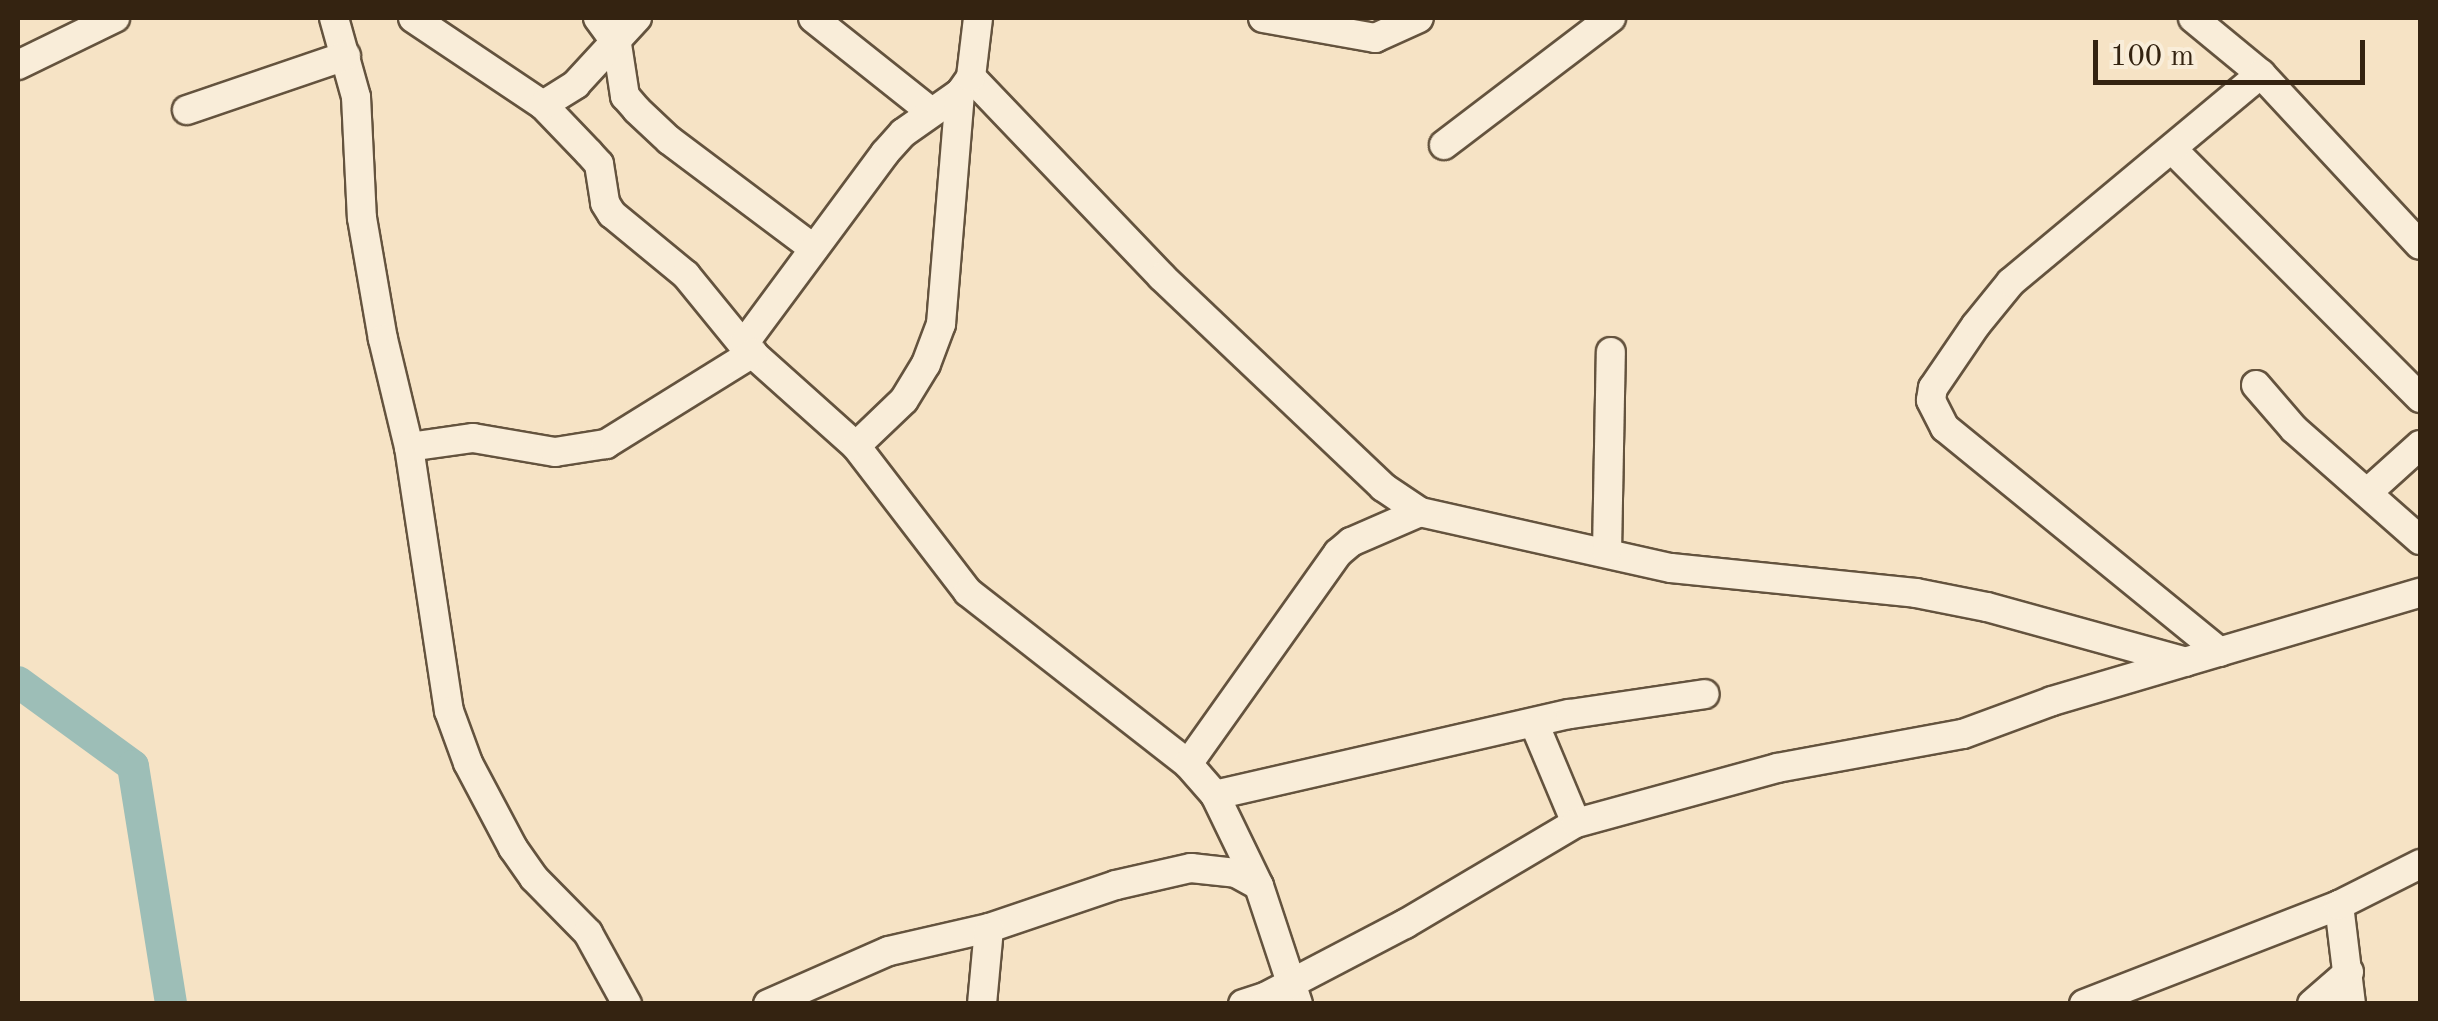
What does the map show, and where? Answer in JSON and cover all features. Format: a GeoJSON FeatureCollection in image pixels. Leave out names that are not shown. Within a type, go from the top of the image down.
{"type":"FeatureCollection","features":[{"type":"Feature","properties":{"kind":"street"},"geometry":{"type":"LineString","coordinates":[[18,65],[115,18]]}},
{"type":"Feature","properties":{"kind":"street"},"geometry":{"type":"LineString","coordinates":[[334,18],[356,97],[362,218],[371,280],[409,447],[449,712],[468,763],[513,848],[534,878],[588,934],[627,1004]]}},
{"type":"Feature","properties":{"kind":"street"},"geometry":{"type":"LineString","coordinates":[[413,18],[542,105],[599,164],[605,202],[612,214],[686,275],[748,349],[856,446],[960,584],[1188,764],[1215,795],[1259,886],[1295,993]]}},
{"type":"Feature","properties":{"kind":"street"},"geometry":{"type":"LineString","coordinates":[[598,18],[617,44],[625,96]]}},
{"type":"Feature","properties":{"kind":"street"},"geometry":{"type":"LineString","coordinates":[[542,105],[576,84],[637,18]]}},
{"type":"Feature","properties":{"kind":"street"},"geometry":{"type":"LineString","coordinates":[[813,18],[931,112]]}},
{"type":"Feature","properties":{"kind":"street"},"geometry":{"type":"LineString","coordinates":[[856,446],[904,400],[926,364],[941,324],[965,85],[978,18]]}},
{"type":"Feature","properties":{"kind":"street"},"geometry":{"type":"LineString","coordinates":[[1263,18],[1331,24],[1375,38],[1419,18]]}},
{"type":"Feature","properties":{"kind":"street"},"geometry":{"type":"LineString","coordinates":[[1444,145],[1611,18]]}},
{"type":"Feature","properties":{"kind":"street"},"geometry":{"type":"LineString","coordinates":[[2193,18],[2262,74],[2420,245]]}},
{"type":"Feature","properties":{"kind":"street"},"geometry":{"type":"LineString","coordinates":[[187,110],[346,56]]}},
{"type":"Feature","properties":{"kind":"street"},"geometry":{"type":"LineString","coordinates":[[2220,652],[1945,428],[1931,400],[1933,388],[1976,325],[2012,282],[2262,74]]}},
{"type":"Feature","properties":{"kind":"street"},"geometry":{"type":"LineString","coordinates":[[576,84],[625,96],[669,140],[814,249]]}},
{"type":"Feature","properties":{"kind":"street"},"geometry":{"type":"LineString","coordinates":[[409,447],[473,438],[554,452],[594,447],[641,424],[748,349],[814,249],[886,153],[965,85]]}},
{"type":"Feature","properties":{"kind":"street"},"geometry":{"type":"LineString","coordinates":[[965,85],[1383,487],[1420,512],[1672,568],[1916,593],[2066,625],[2186,662]]}},
{"type":"Feature","properties":{"kind":"street"},"geometry":{"type":"LineString","coordinates":[[2174,151],[2420,398]]}},
{"type":"Feature","properties":{"kind":"street"},"geometry":{"type":"LineString","coordinates":[[1607,552],[1611,352]]}},
{"type":"Feature","properties":{"kind":"street"},"geometry":{"type":"LineString","coordinates":[[2256,385],[2294,429],[2420,540]]}},
{"type":"Feature","properties":{"kind":"street"},"geometry":{"type":"LineString","coordinates":[[2368,492],[2420,444]]}},
{"type":"Feature","properties":{"kind":"street"},"geometry":{"type":"LineString","coordinates":[[1188,764],[1338,553],[1351,542],[1420,512]]}},
{"type":"Feature","properties":{"kind":"street"},"geometry":{"type":"LineString","coordinates":[[1243,1004],[1295,993],[1576,823],[1778,768],[1963,734],[2052,700],[2420,593]]}},
{"type":"Feature","properties":{"kind":"street"},"geometry":{"type":"LineString","coordinates":[[1215,795],[1534,723],[1705,694]]}},
{"type":"Feature","properties":{"kind":"street"},"geometry":{"type":"LineString","coordinates":[[1534,723],[1576,823]]}},
{"type":"Feature","properties":{"kind":"street"},"geometry":{"type":"LineString","coordinates":[[2084,1004],[2339,905],[2420,864]]}},
{"type":"Feature","properties":{"kind":"street"},"geometry":{"type":"LineString","coordinates":[[768,1004],[889,951],[989,928],[1116,886],[1191,868],[1236,873],[1259,886]]}},
{"type":"Feature","properties":{"kind":"street"},"geometry":{"type":"LineString","coordinates":[[2339,905],[2351,1004]]}},
{"type":"Feature","properties":{"kind":"street"},"geometry":{"type":"LineString","coordinates":[[982,1004],[989,928]]}},
{"type":"Feature","properties":{"kind":"street"},"geometry":{"type":"LineString","coordinates":[[2312,1004],[2349,972]]}},
{"type":"Feature","properties":{"kind":"waterway"},"geometry":{"type":"LineString","coordinates":[[18,682],[133,766],[171,1004]]}}]}
